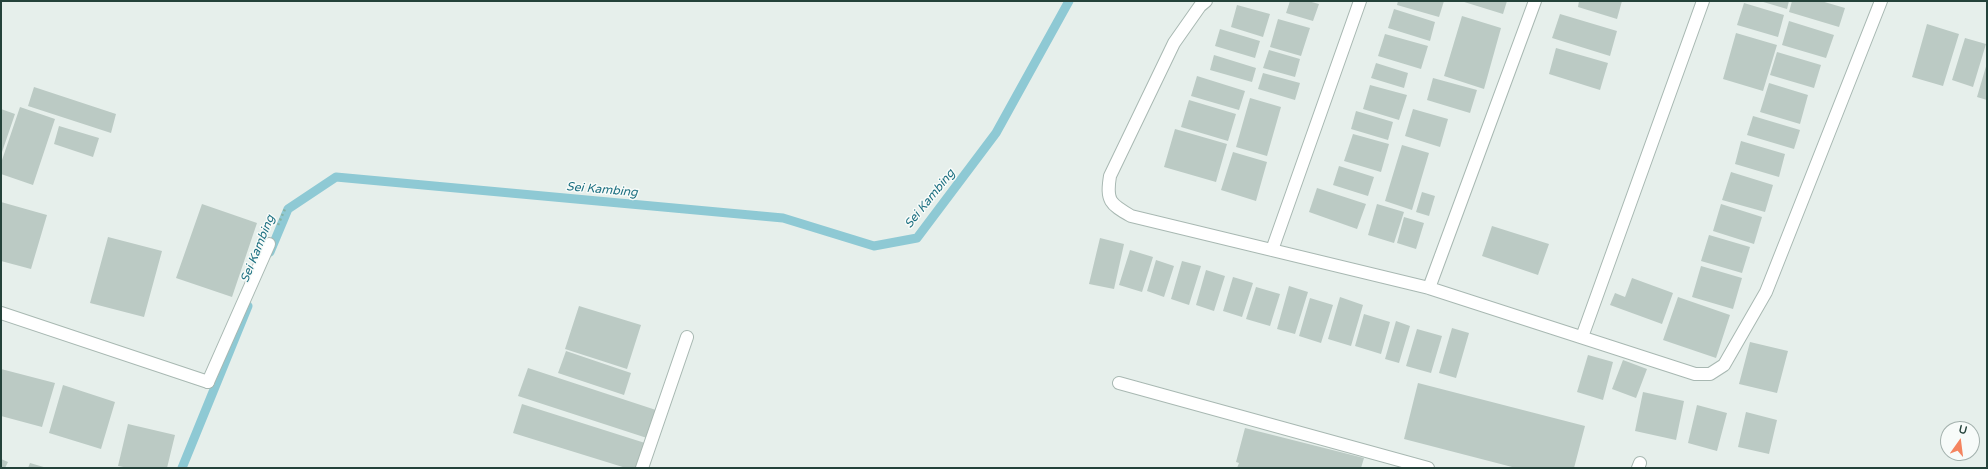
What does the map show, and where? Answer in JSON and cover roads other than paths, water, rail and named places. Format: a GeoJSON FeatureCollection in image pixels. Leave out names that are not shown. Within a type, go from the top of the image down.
{"type":"FeatureCollection","features":[{"type":"Feature","properties":{"kind":"street"},"geometry":{"type":"LineString","coordinates":[[1206,1],[1200,6],[1174,43],[1110,176],[1109,196],[1113,206],[1131,216],[1429,288],[1695,374],[1710,374],[1724,365],[1766,292],[1881,1]]}},
{"type":"Feature","properties":{"kind":"street"},"geometry":{"type":"LineString","coordinates":[[1272,250],[1360,1]]}},
{"type":"Feature","properties":{"kind":"street"},"geometry":{"type":"LineString","coordinates":[[1429,288],[1534,1]]}},
{"type":"Feature","properties":{"kind":"street"},"geometry":{"type":"LineString","coordinates":[[1582,337],[1703,1]]}},
{"type":"Feature","properties":{"kind":"street"},"geometry":{"type":"LineString","coordinates":[[1,313],[208,382],[269,244]]}},
{"type":"Feature","properties":{"kind":"street"},"geometry":{"type":"LineString","coordinates":[[642,468],[687,337]]}},
{"type":"Feature","properties":{"kind":"street"},"geometry":{"type":"LineString","coordinates":[[1119,383],[1428,468]]}},
{"type":"Feature","properties":{"kind":"waterway","name":"Sei Kambing"},"geometry":{"type":"LineString","coordinates":[[270,252],[288,209],[336,177],[783,218],[874,246],[917,238],[996,133],[1069,1]]}},
{"type":"Feature","properties":{"kind":"waterway","name":"Sei Kambing"},"geometry":{"type":"LineString","coordinates":[[182,468],[248,306]]}}]}
